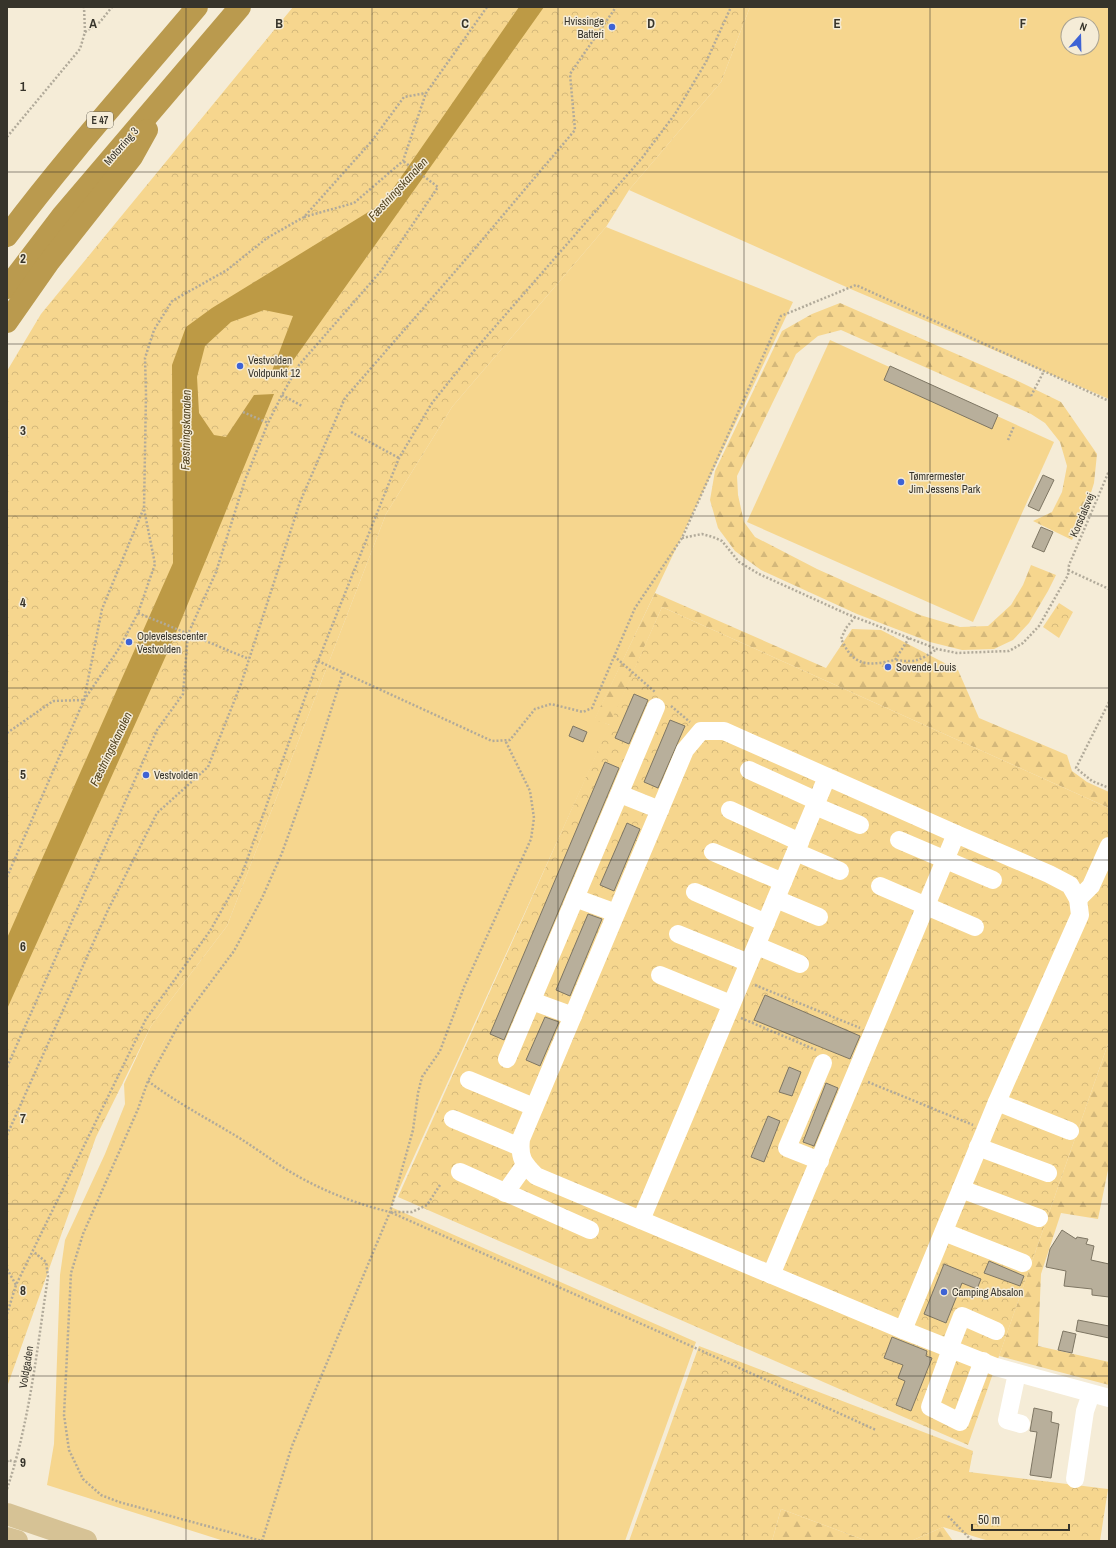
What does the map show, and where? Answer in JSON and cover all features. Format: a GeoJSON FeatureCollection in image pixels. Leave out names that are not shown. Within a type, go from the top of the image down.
{"type":"FeatureCollection","features":[{"type":"Feature","properties":{"kind":"highway","name":"E 47"},"geometry":{"type":"LineString","coordinates":[[7,236],[83,140],[197,7]]}},
{"type":"Feature","properties":{"kind":"highway","name":"Motorring 3"},"geometry":{"type":"LineString","coordinates":[[7,288],[62,216],[240,7]]}},
{"type":"Feature","properties":{"kind":"highway"},"geometry":{"type":"LineString","coordinates":[[7,322],[49,262],[132,157],[171,89]]}},
{"type":"Feature","properties":{"kind":"main road"},"geometry":{"type":"LineString","coordinates":[[7,1514],[86,1541]]}},
{"type":"Feature","properties":{"kind":"main road"},"geometry":{"type":"LineString","coordinates":[[7,1538],[17,1541]]}},
{"type":"Feature","properties":{"kind":"lane"},"geometry":{"type":"LineString","coordinates":[[507,1058],[656,707]]}},
{"type":"Feature","properties":{"kind":"lane"},"geometry":{"type":"LineString","coordinates":[[903,1330],[997,1102],[1080,915],[1078,899],[1070,886],[1049,874],[724,731],[701,731],[685,750],[521,1139],[521,1157],[525,1165],[536,1176],[771,1275],[903,1330],[950,1349],[996,1367],[1109,1398]]}},
{"type":"Feature","properties":{"kind":"lane"},"geometry":{"type":"LineString","coordinates":[[749,770],[860,825]]}},
{"type":"Feature","properties":{"kind":"lane"},"geometry":{"type":"LineString","coordinates":[[641,1220],[827,777]]}},
{"type":"Feature","properties":{"kind":"lane"},"geometry":{"type":"LineString","coordinates":[[620,794],[660,810]]}},
{"type":"Feature","properties":{"kind":"lane"},"geometry":{"type":"LineString","coordinates":[[730,810],[840,871]]}},
{"type":"Feature","properties":{"kind":"lane"},"geometry":{"type":"LineString","coordinates":[[771,1275],[956,834]]}},
{"type":"Feature","properties":{"kind":"lane"},"geometry":{"type":"LineString","coordinates":[[899,840],[993,880]]}},
{"type":"Feature","properties":{"kind":"lane"},"geometry":{"type":"LineString","coordinates":[[1078,899],[1091,886],[1109,846]]}},
{"type":"Feature","properties":{"kind":"lane"},"geometry":{"type":"LineString","coordinates":[[713,852],[783,882]]}},
{"type":"Feature","properties":{"kind":"lane"},"geometry":{"type":"LineString","coordinates":[[880,886],[975,927]]}},
{"type":"Feature","properties":{"kind":"lane"},"geometry":{"type":"LineString","coordinates":[[695,892],[766,923]]}},
{"type":"Feature","properties":{"kind":"lane"},"geometry":{"type":"LineString","coordinates":[[575,898],[616,913]]}},
{"type":"Feature","properties":{"kind":"lane"},"geometry":{"type":"LineString","coordinates":[[776,899],[819,916]]}},
{"type":"Feature","properties":{"kind":"lane"},"geometry":{"type":"LineString","coordinates":[[678,934],[746,971]]}},
{"type":"Feature","properties":{"kind":"lane"},"geometry":{"type":"LineString","coordinates":[[757,946],[800,964]]}},
{"type":"Feature","properties":{"kind":"lane"},"geometry":{"type":"LineString","coordinates":[[660,975],[730,1009]]}},
{"type":"Feature","properties":{"kind":"lane"},"geometry":{"type":"LineString","coordinates":[[532,1001],[572,1016]]}},
{"type":"Feature","properties":{"kind":"lane"},"geometry":{"type":"LineString","coordinates":[[820,1161],[785,1154],[822,1058]]}},
{"type":"Feature","properties":{"kind":"lane"},"geometry":{"type":"LineString","coordinates":[[469,1080],[534,1107]]}},
{"type":"Feature","properties":{"kind":"lane"},"geometry":{"type":"LineString","coordinates":[[997,1102],[1070,1131]]}},
{"type":"Feature","properties":{"kind":"lane"},"geometry":{"type":"LineString","coordinates":[[453,1120],[520,1147]]}},
{"type":"Feature","properties":{"kind":"lane"},"geometry":{"type":"LineString","coordinates":[[978,1147],[1048,1173]]}},
{"type":"Feature","properties":{"kind":"lane"},"geometry":{"type":"LineString","coordinates":[[505,1192],[525,1165]]}},
{"type":"Feature","properties":{"kind":"lane"},"geometry":{"type":"LineString","coordinates":[[460,1172],[590,1230]]}},
{"type":"Feature","properties":{"kind":"lane"},"geometry":{"type":"LineString","coordinates":[[961,1189],[1039,1218]]}},
{"type":"Feature","properties":{"kind":"lane"},"geometry":{"type":"LineString","coordinates":[[944,1232],[1023,1263]]}},
{"type":"Feature","properties":{"kind":"lane"},"geometry":{"type":"LineString","coordinates":[[983,1361],[960,1422],[930,1407],[962,1316],[996,1331]]}},
{"type":"Feature","properties":{"kind":"lane"},"geometry":{"type":"LineString","coordinates":[[1017,1373],[1007,1420],[1021,1424]]}},
{"type":"Feature","properties":{"kind":"lane"},"geometry":{"type":"LineString","coordinates":[[1075,1479],[1085,1411],[1091,1394]]}},
{"type":"Feature","properties":{"kind":"path"},"geometry":{"type":"LineString","coordinates":[[7,137],[80,49],[85,32],[84,7]]}},
{"type":"Feature","properties":{"kind":"path"},"geometry":{"type":"LineString","coordinates":[[85,32],[100,22],[112,7]]}},
{"type":"Feature","properties":{"kind":"path"},"geometry":{"type":"LineString","coordinates":[[7,878],[84,700],[118,650],[138,613],[155,564],[144,509],[146,394],[145,358],[154,330],[172,301],[227,270],[267,238],[304,217],[354,203],[403,161],[426,93],[487,7]]}},
{"type":"Feature","properties":{"kind":"path"},"geometry":{"type":"LineString","coordinates":[[7,1135],[108,910],[157,813],[208,767],[241,684],[300,502],[345,398],[466,259],[574,130],[570,74],[616,7]]}},
{"type":"Feature","properties":{"kind":"path"},"geometry":{"type":"LineString","coordinates":[[7,1314],[16,1285],[34,1252],[146,1019],[210,931],[242,874],[318,661],[399,458],[432,403],[473,352],[642,158],[675,114],[706,62],[731,7]]}},
{"type":"Feature","properties":{"kind":"path"},"geometry":{"type":"LineString","coordinates":[[304,217],[371,142],[404,97],[426,93]]}},
{"type":"Feature","properties":{"kind":"path"},"geometry":{"type":"LineString","coordinates":[[7,1067],[157,730],[183,694],[188,634],[216,572],[245,480],[268,423],[299,365],[381,271],[438,187],[403,161]]}},
{"type":"Feature","properties":{"kind":"path"},"geometry":{"type":"LineString","coordinates":[[318,661],[492,741],[510,740],[535,709],[551,704],[583,712],[592,708],[635,608],[682,538],[781,316],[856,285],[1109,401]]}},
{"type":"Feature","properties":{"kind":"path"},"geometry":{"type":"LineString","coordinates":[[1031,396],[1044,371]]}},
{"type":"Feature","properties":{"kind":"path"},"geometry":{"type":"LineString","coordinates":[[282,395],[302,406]]}},
{"type":"Feature","properties":{"kind":"path"},"geometry":{"type":"LineString","coordinates":[[243,412],[268,423]]}},
{"type":"Feature","properties":{"kind":"path"},"geometry":{"type":"LineString","coordinates":[[1008,440],[1014,426]]}},
{"type":"Feature","properties":{"kind":"path"},"geometry":{"type":"LineString","coordinates":[[351,432],[399,458]]}},
{"type":"Feature","properties":{"kind":"path","name":"Korsdalsvej"},"geometry":{"type":"LineString","coordinates":[[682,538],[702,534],[713,536],[722,541],[739,562],[759,574],[854,617],[937,649],[957,653],[1010,651],[1023,643],[1040,626],[1068,575],[1069,565],[1109,471]]}},
{"type":"Feature","properties":{"kind":"path"},"geometry":{"type":"LineString","coordinates":[[84,700],[102,609],[144,509]]}},
{"type":"Feature","properties":{"kind":"path"},"geometry":{"type":"LineString","coordinates":[[1068,570],[1109,589]]}},
{"type":"Feature","properties":{"kind":"path"},"geometry":{"type":"LineString","coordinates":[[138,613],[249,659]]}},
{"type":"Feature","properties":{"kind":"path"},"geometry":{"type":"LineString","coordinates":[[854,617],[846,628],[841,639],[851,655],[862,662],[871,664],[895,660],[908,662],[920,660],[937,649]]}},
{"type":"Feature","properties":{"kind":"path"},"geometry":{"type":"LineString","coordinates":[[895,660],[909,638]]}},
{"type":"Feature","properties":{"kind":"path"},"geometry":{"type":"LineString","coordinates":[[343,673],[309,778],[282,853],[262,898],[234,951],[178,1026],[148,1081],[138,1109],[83,1234],[71,1273],[64,1415],[69,1450],[83,1479],[100,1495],[119,1502],[263,1541],[292,1446],[390,1212],[413,1130],[415,1107],[422,1077],[440,1051],[464,987],[531,839],[534,818],[530,791],[505,740]]}},
{"type":"Feature","properties":{"kind":"path"},"geometry":{"type":"LineString","coordinates":[[7,732],[53,701],[84,700]]}},
{"type":"Feature","properties":{"kind":"path"},"geometry":{"type":"LineString","coordinates":[[1109,702],[1076,768],[1092,781],[1109,788]]}},
{"type":"Feature","properties":{"kind":"path"},"geometry":{"type":"LineString","coordinates":[[746,971],[873,1034]]}},
{"type":"Feature","properties":{"kind":"path"},"geometry":{"type":"LineString","coordinates":[[730,1009],[822,1058]]}},
{"type":"Feature","properties":{"kind":"path"},"geometry":{"type":"LineString","coordinates":[[855,1077],[986,1130]]}},
{"type":"Feature","properties":{"kind":"path"},"geometry":{"type":"LineString","coordinates":[[148,1081],[162,1092],[242,1140],[285,1168],[323,1189],[368,1207],[390,1212],[876,1430]]}},
{"type":"Feature","properties":{"kind":"path"},"geometry":{"type":"LineString","coordinates":[[390,1212],[412,1212],[427,1205],[440,1185]]}},
{"type":"Feature","properties":{"kind":"path","name":"Voldgaden"},"geometry":{"type":"LineString","coordinates":[[7,1489],[24,1431],[48,1277],[46,1262],[34,1252]]}},
{"type":"Feature","properties":{"kind":"path"},"geometry":{"type":"LineString","coordinates":[[7,1269],[16,1285]]}},
{"type":"Feature","properties":{"kind":"path"},"geometry":{"type":"LineString","coordinates":[[7,1462],[8,1460],[16,1462]]}},
{"type":"Feature","properties":{"kind":"path"},"geometry":{"type":"LineString","coordinates":[[948,1516],[972,1541]]}},
{"type":"Feature","properties":{"kind":"green space","name":"Vestvolden"},"geometry":{"type":"Polygon","coordinates":[[[293,7],[750,7],[721,82],[629,190],[606,227],[452,407],[386,514],[227,926],[151,1026],[96,1137],[7,1387],[7,371],[41,314],[293,7]]]}},
{"type":"Feature","properties":{"kind":"green space"},"geometry":{"type":"Polygon","coordinates":[[[750,7],[1109,7],[1109,399],[853,290],[629,190],[721,82],[750,7]]]}},
{"type":"Feature","properties":{"kind":"green space"},"geometry":{"type":"Polygon","coordinates":[[[606,227],[793,302],[595,719],[610,725],[391,1207],[696,1342],[625,1541],[224,1541],[47,1485],[54,1444],[60,1275],[65,1240],[105,1154],[125,1104],[124,1084],[151,1026],[227,926],[386,514],[452,407],[606,227]]]}},
{"type":"Feature","properties":{"kind":"green space"},"geometry":{"type":"Polygon","coordinates":[[[840,303],[1020,382],[1061,402],[1097,454],[1094,483],[1085,512],[1072,540],[1033,521],[1052,512],[1062,492],[1067,466],[1060,442],[1045,423],[1031,414],[841,330],[818,336],[796,354],[737,476],[738,495],[744,522],[755,537],[817,569],[920,615],[960,627],[988,626],[1011,605],[1023,585],[1031,565],[1056,575],[1029,623],[1013,640],[994,649],[962,650],[930,642],[857,614],[761,570],[735,551],[718,528],[710,500],[715,471],[782,331],[812,314],[840,303]]]}},
{"type":"Feature","properties":{"kind":"green space","name":"Tømrermester Jim Jessens Park"},"geometry":{"type":"Polygon","coordinates":[[[830,340],[1054,442],[973,622],[747,522],[830,340]]]}},
{"type":"Feature","properties":{"kind":"green space"},"geometry":{"type":"Polygon","coordinates":[[[655,593],[826,668],[852,629],[881,630],[958,670],[979,718],[1067,755],[1072,771],[1087,782],[1109,792],[1109,808],[662,607],[610,725],[594,720],[655,593]]]}},
{"type":"Feature","properties":{"kind":"green space"},"geometry":{"type":"Polygon","coordinates":[[[1059,603],[1073,612],[1059,638],[1043,627],[1059,603]]]}},
{"type":"Feature","properties":{"kind":"green space"},"geometry":{"type":"Polygon","coordinates":[[[662,607],[1109,808],[1109,1041],[968,1445],[398,1197],[662,607]]]}},
{"type":"Feature","properties":{"kind":"green space"},"geometry":{"type":"Polygon","coordinates":[[[1109,1041],[1109,1165],[1098,1219],[1061,1213],[1041,1274],[1038,1346],[1109,1362],[1109,1385],[999,1356],[1109,1041]]]}},
{"type":"Feature","properties":{"kind":"green space"},"geometry":{"type":"Polygon","coordinates":[[[699,1346],[973,1451],[969,1472],[1108,1489],[1100,1541],[989,1541],[943,1527],[911,1541],[867,1541],[781,1509],[772,1541],[629,1541],[699,1346]]]}},
{"type":"Feature","properties":{"kind":"green space"},"geometry":{"type":"Polygon","coordinates":[[[781,1509],[867,1541],[772,1541],[781,1509]]]}},
{"type":"Feature","properties":{"kind":"green space"},"geometry":{"type":"Polygon","coordinates":[[[943,1527],[953,1541],[911,1541],[943,1527]]]}},
{"type":"Feature","properties":{"kind":"water","name":"Fæstningskanalen"},"geometry":{"type":"Polygon","coordinates":[[[519,7],[544,7],[280,379],[272,371],[293,316],[264,310],[231,322],[205,346],[197,377],[199,413],[214,435],[226,437],[254,395],[274,394],[173,640],[7,1009],[7,938],[173,563],[172,365],[186,327],[212,308],[383,203],[519,7]]]}},
{"type":"Feature","properties":{"kind":"building"},"geometry":{"type":"Polygon","coordinates":[[[890,366],[998,415],[992,429],[884,380],[890,366]]]}},
{"type":"Feature","properties":{"kind":"building"},"geometry":{"type":"Polygon","coordinates":[[[1043,475],[1054,480],[1039,511],[1028,506],[1043,475]]]}},
{"type":"Feature","properties":{"kind":"building"},"geometry":{"type":"Polygon","coordinates":[[[1041,527],[1053,532],[1044,552],[1032,547],[1041,527]]]}},
{"type":"Feature","properties":{"kind":"building"},"geometry":{"type":"Polygon","coordinates":[[[634,694],[648,700],[629,744],[615,738],[634,694]]]}},
{"type":"Feature","properties":{"kind":"building"},"geometry":{"type":"Polygon","coordinates":[[[670,720],[685,726],[658,788],[644,782],[670,720]]]}},
{"type":"Feature","properties":{"kind":"building"},"geometry":{"type":"Polygon","coordinates":[[[573,726],[587,732],[583,742],[569,736],[573,726]]]}},
{"type":"Feature","properties":{"kind":"building"},"geometry":{"type":"Polygon","coordinates":[[[605,762],[619,768],[504,1040],[490,1034],[605,762]]]}},
{"type":"Feature","properties":{"kind":"building"},"geometry":{"type":"Polygon","coordinates":[[[627,823],[640,829],[614,891],[600,885],[627,823]]]}},
{"type":"Feature","properties":{"kind":"building"},"geometry":{"type":"Polygon","coordinates":[[[588,914],[602,919],[570,996],[556,990],[588,914]]]}},
{"type":"Feature","properties":{"kind":"building"},"geometry":{"type":"Polygon","coordinates":[[[765,995],[860,1036],[850,1059],[754,1020],[765,995]]]}},
{"type":"Feature","properties":{"kind":"building"},"geometry":{"type":"Polygon","coordinates":[[[545,1017],[559,1022],[540,1066],[526,1060],[545,1017]]]}},
{"type":"Feature","properties":{"kind":"building"},"geometry":{"type":"Polygon","coordinates":[[[789,1067],[801,1072],[792,1096],[779,1092],[789,1067]]]}},
{"type":"Feature","properties":{"kind":"building"},"geometry":{"type":"Polygon","coordinates":[[[826,1083],[838,1088],[814,1146],[803,1142],[826,1083]]]}},
{"type":"Feature","properties":{"kind":"building"},"geometry":{"type":"Polygon","coordinates":[[[768,1116],[780,1121],[764,1162],[751,1157],[768,1116]]]}},
{"type":"Feature","properties":{"kind":"building"},"geometry":{"type":"Polygon","coordinates":[[[1062,1230],[1076,1239],[1077,1237],[1088,1239],[1086,1244],[1094,1246],[1091,1260],[1109,1264],[1109,1297],[1092,1295],[1092,1289],[1064,1286],[1066,1271],[1046,1267],[1050,1249],[1062,1230]]]}},
{"type":"Feature","properties":{"kind":"building"},"geometry":{"type":"Polygon","coordinates":[[[989,1261],[1024,1276],[1020,1286],[984,1273],[989,1261]]]}},
{"type":"Feature","properties":{"kind":"building"},"geometry":{"type":"Polygon","coordinates":[[[944,1264],[981,1279],[977,1289],[962,1283],[946,1323],[924,1314],[944,1264]]]}},
{"type":"Feature","properties":{"kind":"building"},"geometry":{"type":"Polygon","coordinates":[[[1078,1320],[1109,1326],[1109,1338],[1076,1331],[1078,1320]]]}},
{"type":"Feature","properties":{"kind":"building"},"geometry":{"type":"Polygon","coordinates":[[[1063,1331],[1076,1334],[1072,1353],[1058,1350],[1063,1331]]]}},
{"type":"Feature","properties":{"kind":"building"},"geometry":{"type":"Polygon","coordinates":[[[892,1337],[927,1351],[926,1356],[932,1358],[911,1411],[896,1405],[905,1381],[898,1378],[903,1365],[884,1358],[892,1337]]]}},
{"type":"Feature","properties":{"kind":"building"},"geometry":{"type":"Polygon","coordinates":[[[1034,1408],[1052,1412],[1051,1422],[1059,1424],[1051,1478],[1030,1475],[1037,1432],[1030,1431],[1034,1408]]]}},
{"type":"Feature","properties":{"kind":"place","name":"Hvissinge Batteri"},"geometry":{"type":"Point","coordinates":[612,27]}},
{"type":"Feature","properties":{"kind":"place","name":"Vestvolden Voldpunkt 12"},"geometry":{"type":"Point","coordinates":[240,366]}},
{"type":"Feature","properties":{"kind":"place","name":"Tømrermester Jim Jessens Park"},"geometry":{"type":"Point","coordinates":[901,482]}},
{"type":"Feature","properties":{"kind":"place","name":"Oplevelsescenter Vestvolden"},"geometry":{"type":"Point","coordinates":[129,642]}},
{"type":"Feature","properties":{"kind":"place","name":"Sovende Louis"},"geometry":{"type":"Point","coordinates":[888,667]}},
{"type":"Feature","properties":{"kind":"place","name":"Vestvolden"},"geometry":{"type":"Point","coordinates":[146,775]}},
{"type":"Feature","properties":{"kind":"place","name":"Camping Absalon"},"geometry":{"type":"Point","coordinates":[944,1292]}}]}
